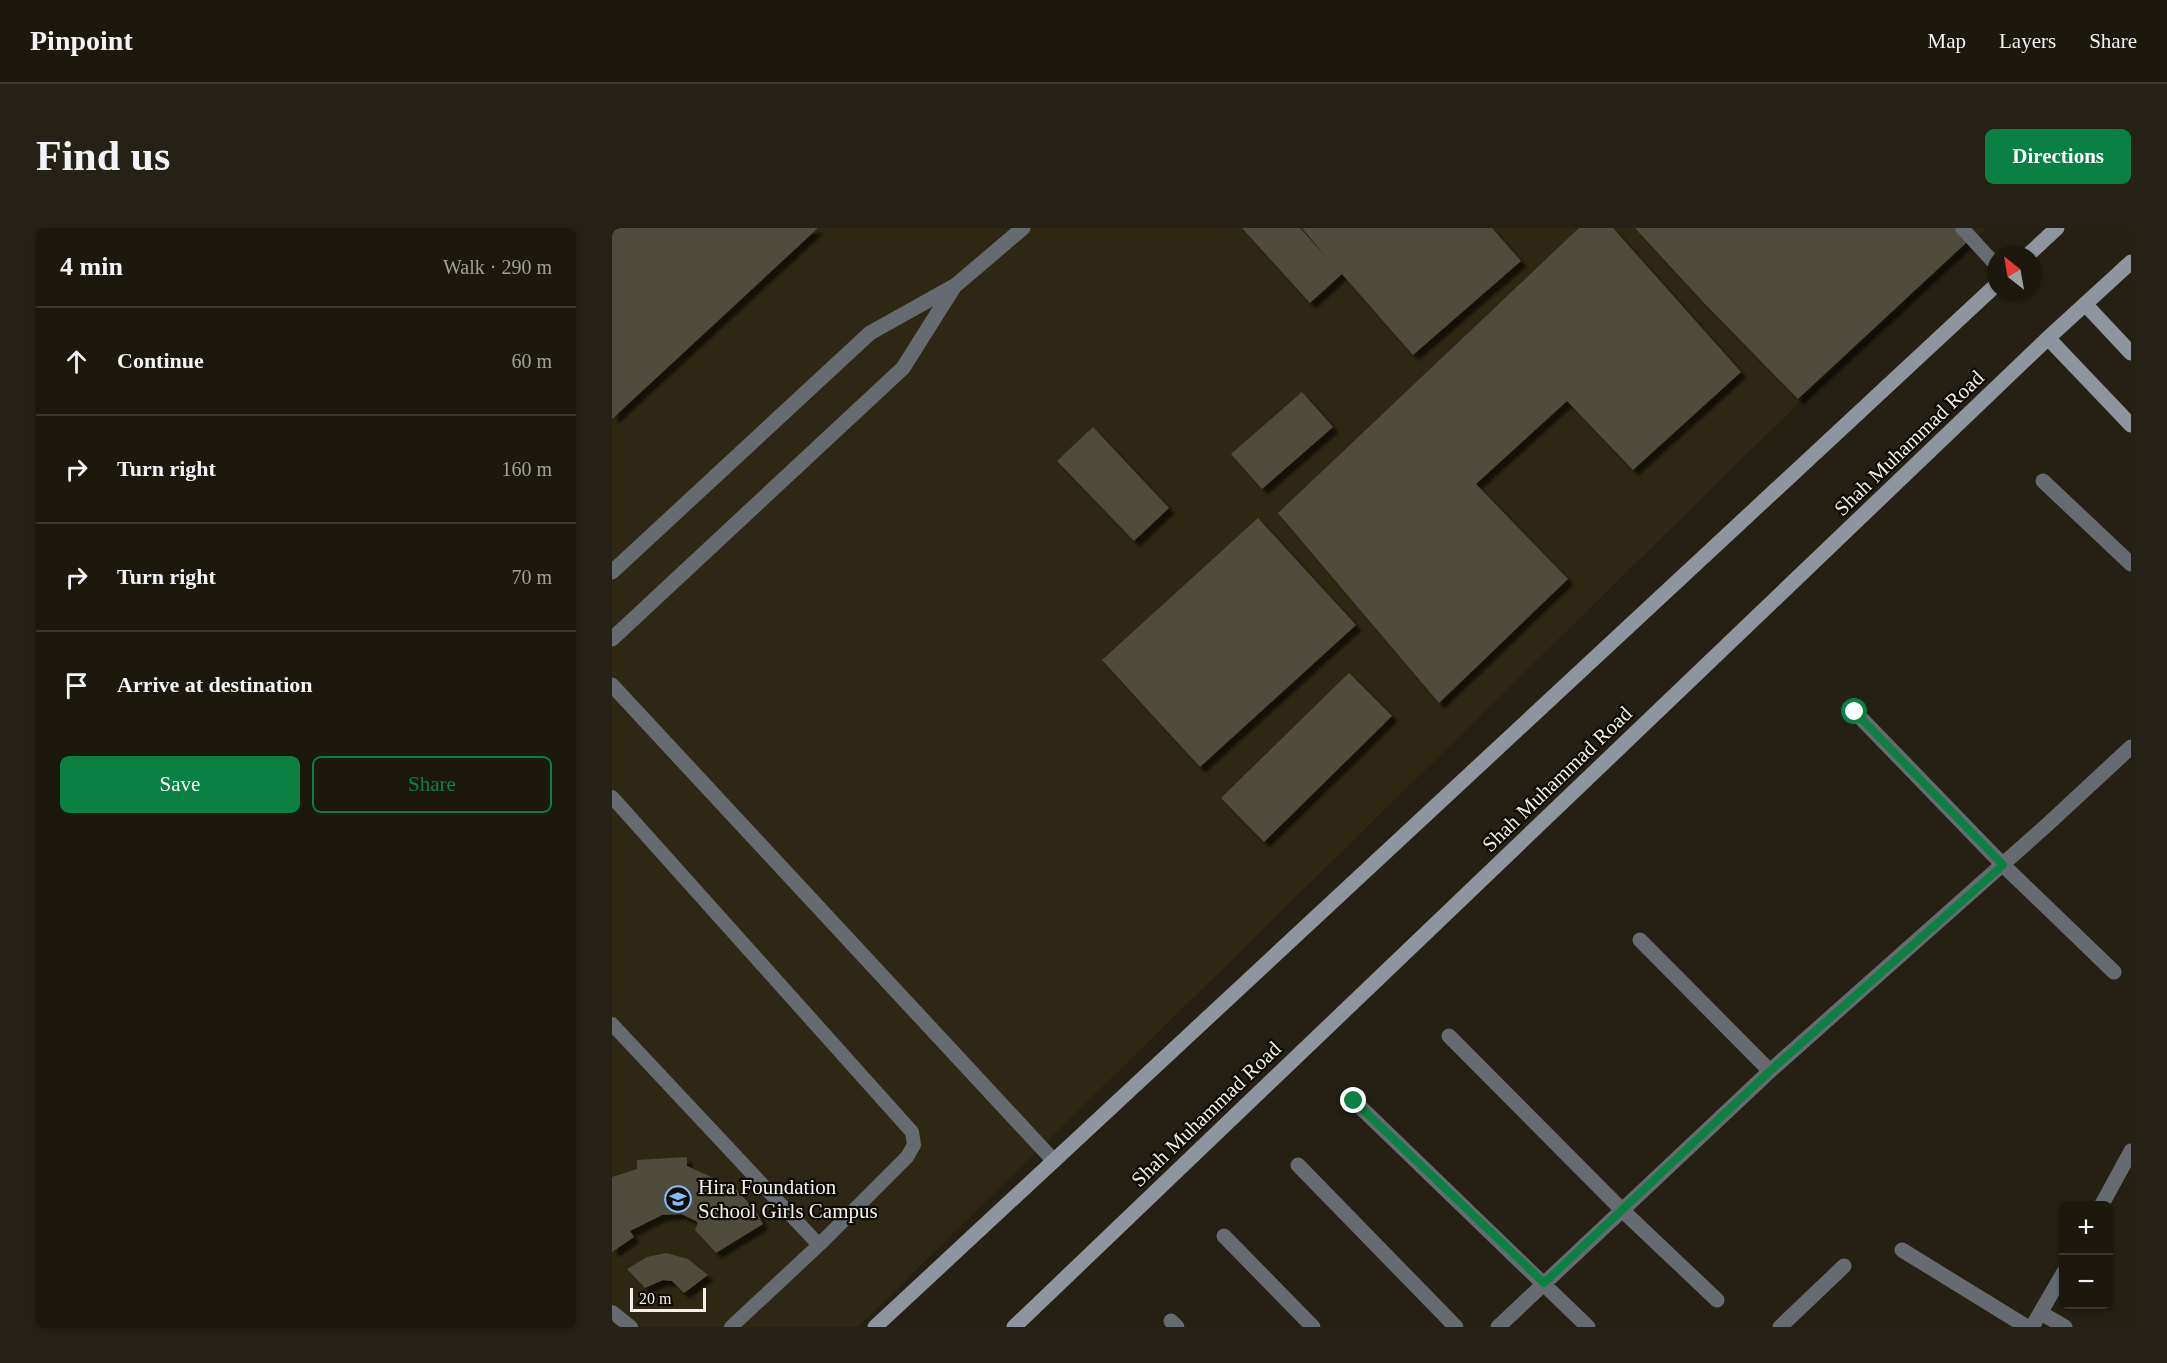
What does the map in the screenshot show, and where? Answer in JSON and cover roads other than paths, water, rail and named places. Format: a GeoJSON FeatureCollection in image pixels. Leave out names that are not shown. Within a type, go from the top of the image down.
{"type":"FeatureCollection","features":[{"type":"Feature","properties":{"kind":"street"},"geometry":{"type":"LineString","coordinates":[[612,572],[870,333],[956,285],[1023,228]]}},
{"type":"Feature","properties":{"kind":"street"},"geometry":{"type":"LineString","coordinates":[[2038,246],[2057,228]]}},
{"type":"Feature","properties":{"kind":"street","name":"Shah Muhammad Road"},"geometry":{"type":"LineString","coordinates":[[1014,1327],[2131,262]]}},
{"type":"Feature","properties":{"kind":"street"},"geometry":{"type":"LineString","coordinates":[[612,639],[903,368],[956,285]]}},
{"type":"Feature","properties":{"kind":"street"},"geometry":{"type":"LineString","coordinates":[[875,1327],[1987,293]]}},
{"type":"Feature","properties":{"kind":"street"},"geometry":{"type":"LineString","coordinates":[[2085,304],[2131,353]]}},
{"type":"Feature","properties":{"kind":"street"},"geometry":{"type":"LineString","coordinates":[[2048,339],[2131,425]]}},
{"type":"Feature","properties":{"kind":"street"},"geometry":{"type":"LineString","coordinates":[[2043,481],[2131,564]]}},
{"type":"Feature","properties":{"kind":"street"},"geometry":{"type":"LineString","coordinates":[[612,685],[1054,1161]]}},
{"type":"Feature","properties":{"kind":"street"},"geometry":{"type":"LineString","coordinates":[[1855,712],[2003,865],[2114,972]]}},
{"type":"Feature","properties":{"kind":"street"},"geometry":{"type":"LineString","coordinates":[[1498,1327],[1770,1071],[2003,865],[2131,747]]}},
{"type":"Feature","properties":{"kind":"street"},"geometry":{"type":"LineString","coordinates":[[1640,940],[1770,1071]]}},
{"type":"Feature","properties":{"kind":"street"},"geometry":{"type":"LineString","coordinates":[[1449,1036],[1622,1210],[1717,1300]]}},
{"type":"Feature","properties":{"kind":"street"},"geometry":{"type":"LineString","coordinates":[[1354,1101],[1588,1327]]}},
{"type":"Feature","properties":{"kind":"street"},"geometry":{"type":"LineString","coordinates":[[2104,1201],[2131,1151]]}},
{"type":"Feature","properties":{"kind":"street"},"geometry":{"type":"LineString","coordinates":[[1298,1165],[1456,1327]]}},
{"type":"Feature","properties":{"kind":"street"},"geometry":{"type":"LineString","coordinates":[[1224,1236],[1313,1327]]}},
{"type":"Feature","properties":{"kind":"street"},"geometry":{"type":"LineString","coordinates":[[1902,1250],[2027,1327]]}},
{"type":"Feature","properties":{"kind":"street"},"geometry":{"type":"LineString","coordinates":[[1780,1327],[1844,1266]]}},
{"type":"Feature","properties":{"kind":"street"},"geometry":{"type":"LineString","coordinates":[[2032,1327],[2059,1281]]}},
{"type":"Feature","properties":{"kind":"street"},"geometry":{"type":"LineString","coordinates":[[2041,1313],[2065,1327]]}},
{"type":"Feature","properties":{"kind":"lane"},"geometry":{"type":"LineString","coordinates":[[1962,228],[1987,255]]}},
{"type":"Feature","properties":{"kind":"lane"},"geometry":{"type":"LineString","coordinates":[[612,797],[912,1132],[914,1145],[907,1157],[819,1245],[731,1327]]}},
{"type":"Feature","properties":{"kind":"lane"},"geometry":{"type":"LineString","coordinates":[[612,1024],[819,1245]]}},
{"type":"Feature","properties":{"kind":"lane"},"geometry":{"type":"LineString","coordinates":[[612,1312],[631,1327]]}},
{"type":"Feature","properties":{"kind":"place","name":"Hira Foundation School Girls Campus"},"geometry":{"type":"Point","coordinates":[678,1199]}}]}
